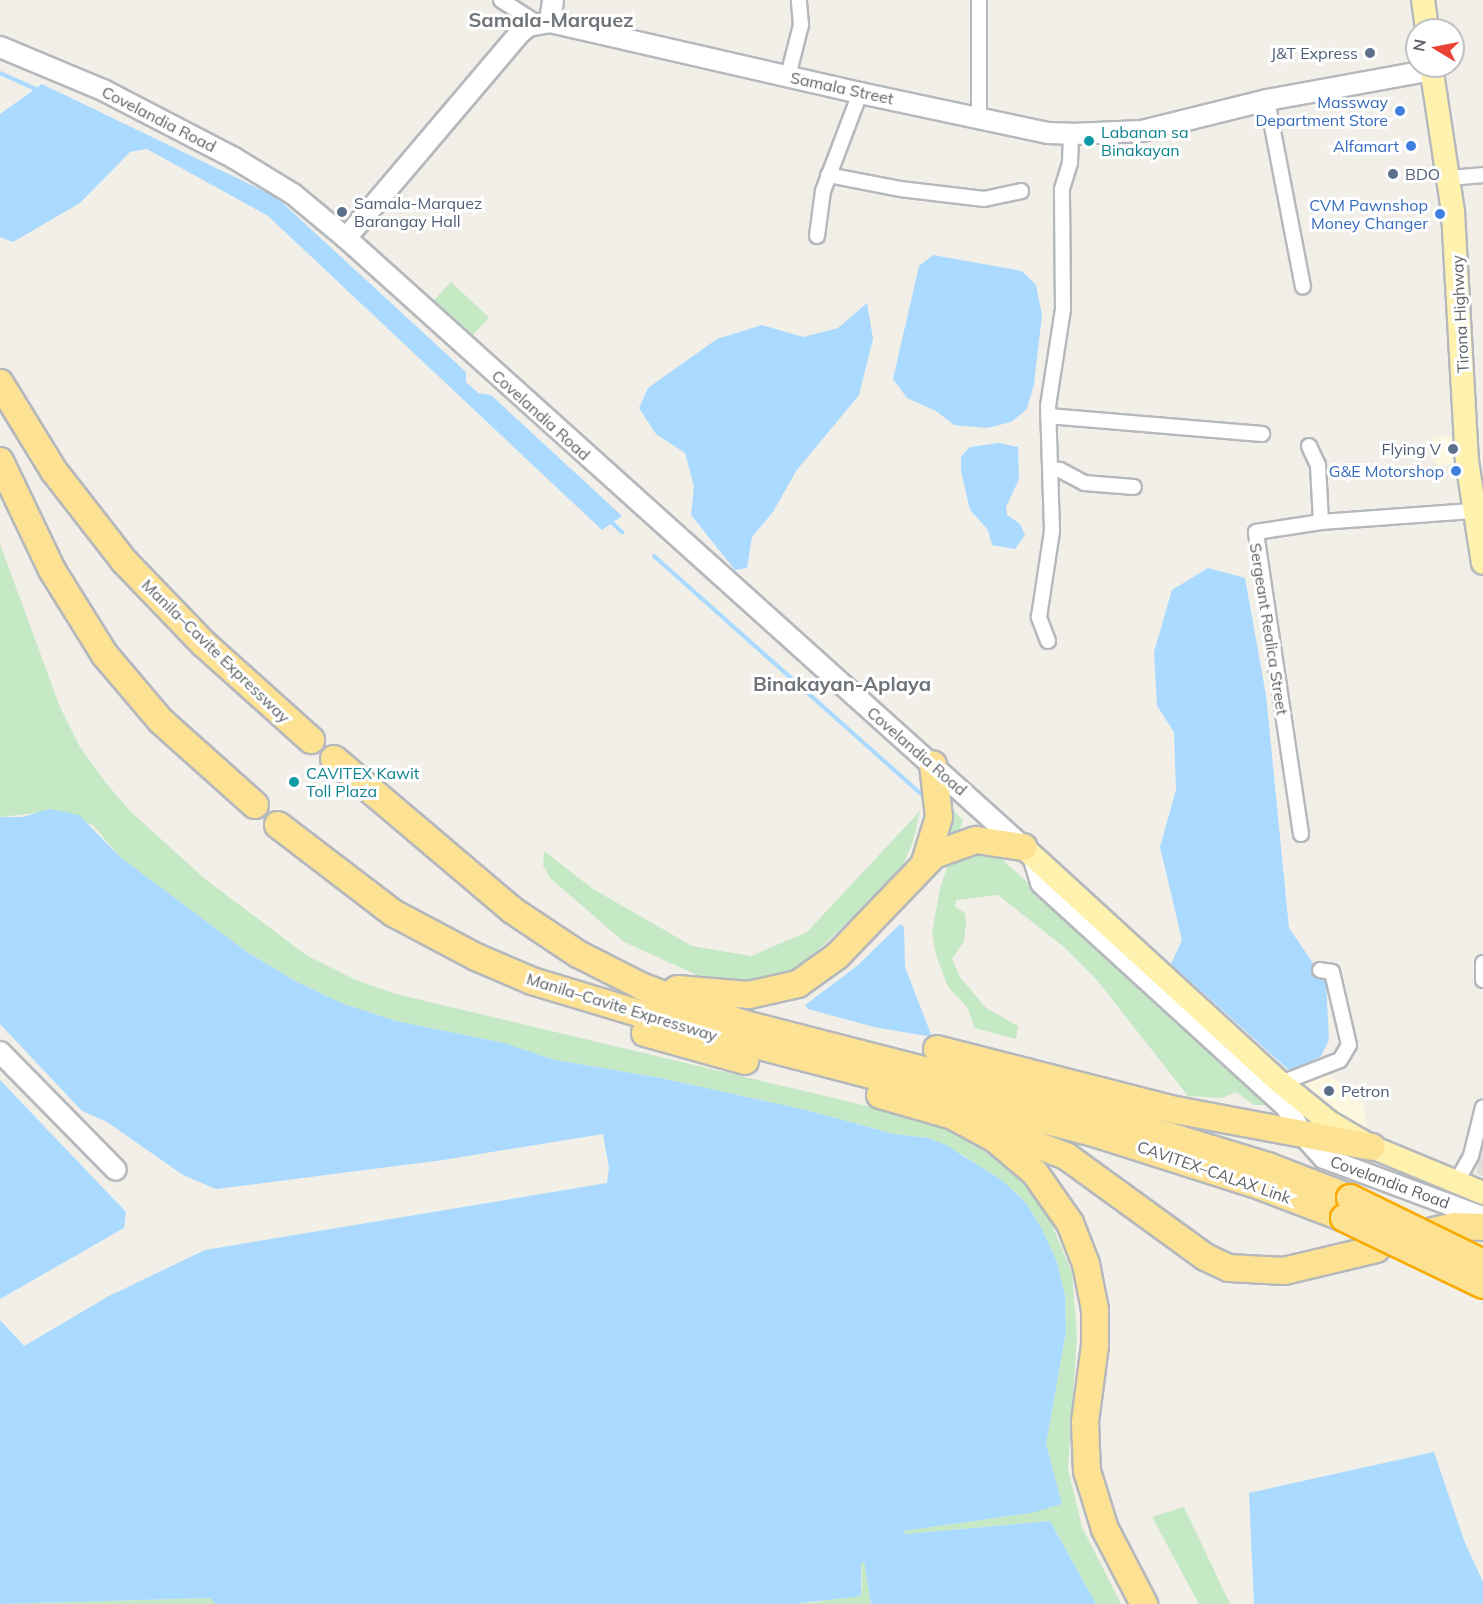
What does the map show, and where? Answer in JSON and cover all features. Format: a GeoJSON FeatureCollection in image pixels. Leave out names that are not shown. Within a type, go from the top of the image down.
{"type":"FeatureCollection","features":[{"type":"Feature","properties":{"kind":"highway","name":"Manila–Cavite Expressway"},"geometry":{"type":"LineString","coordinates":[[0,383],[54,471],[130,567],[204,644],[311,740]]}},
{"type":"Feature","properties":{"kind":"highway"},"geometry":{"type":"LineString","coordinates":[[0,460],[52,570],[105,655],[169,729],[255,806]]}},
{"type":"Feature","properties":{"kind":"highway","name":"Manila–Cavite Expressway"},"geometry":{"type":"LineString","coordinates":[[333,759],[502,903],[578,954],[643,987],[741,1023],[936,1071]]}},
{"type":"Feature","properties":{"kind":"highway"},"geometry":{"type":"LineString","coordinates":[[925,862],[939,818],[933,764]]}},
{"type":"Feature","properties":{"kind":"highway","name":"Manila–Cavite Expressway"},"geometry":{"type":"LineString","coordinates":[[278,825],[346,881],[410,923],[513,974],[576,996],[936,1071]]}},
{"type":"Feature","properties":{"kind":"highway"},"geometry":{"type":"LineString","coordinates":[[643,987],[741,995],[798,984],[837,956],[925,862],[944,849],[968,841],[994,840],[1028,852]]}},
{"type":"Feature","properties":{"kind":"highway"},"geometry":{"type":"LineString","coordinates":[[576,996],[622,1024],[662,1039],[953,1116],[1032,1140],[1066,1156],[1205,1257],[1229,1268],[1284,1270],[1376,1249]]}},
{"type":"Feature","properties":{"kind":"highway"},"geometry":{"type":"LineString","coordinates":[[936,1071],[1155,1105],[1304,1136],[1372,1147]]}},
{"type":"Feature","properties":{"kind":"highway","name":"CAVITEX–CALAX Link"},"geometry":{"type":"LineString","coordinates":[[936,1071],[1163,1154],[1347,1208],[1483,1263]]}},
{"type":"Feature","properties":{"kind":"highway"},"geometry":{"type":"LineString","coordinates":[[953,1116],[984,1132],[1026,1163],[1054,1197],[1079,1242],[1089,1275],[1096,1322],[1085,1422],[1087,1471],[1105,1529],[1144,1604]]}},
{"type":"Feature","properties":{"kind":"highway","name":"CAVITEX–CALAX Link"},"geometry":{"type":"LineString","coordinates":[[1347,1208],[1483,1286]]}},
{"type":"Feature","properties":{"kind":"highway"},"geometry":{"type":"LineString","coordinates":[[1433,1232],[1454,1226],[1483,1227]]}},
{"type":"Feature","properties":{"kind":"main road"},"geometry":{"type":"LineString","coordinates":[[346,238],[521,32],[528,26],[545,24],[553,0]]}},
{"type":"Feature","properties":{"kind":"main road"},"geometry":{"type":"LineString","coordinates":[[1423,0],[1425,18]]}},
{"type":"Feature","properties":{"kind":"main road","name":"Samala Street"},"geometry":{"type":"LineString","coordinates":[[545,24],[979,118],[1071,134],[1142,132],[1267,100],[1405,73]]}},
{"type":"Feature","properties":{"kind":"main road","name":"Covelandia Road"},"geometry":{"type":"LineString","coordinates":[[0,47],[103,90],[234,158],[292,194],[346,238],[655,519],[933,764],[1281,1083],[1329,1122],[1372,1147],[1483,1193]]}},
{"type":"Feature","properties":{"kind":"main road","name":"Tirona Highway"},"geometry":{"type":"LineString","coordinates":[[1434,78],[1449,178],[1459,268],[1476,514],[1483,563]]}},
{"type":"Feature","properties":{"kind":"main road","name":"Covelandia Road"},"geometry":{"type":"LineString","coordinates":[[1028,852],[1041,883],[1287,1108],[1304,1136],[1324,1158],[1345,1168],[1483,1216]]}},
{"type":"Feature","properties":{"kind":"main road"},"geometry":{"type":"LineString","coordinates":[[0,1052],[116,1170]]}},
{"type":"Feature","properties":{"kind":"street"},"geometry":{"type":"LineString","coordinates":[[501,0],[545,24]]}},
{"type":"Feature","properties":{"kind":"street"},"geometry":{"type":"LineString","coordinates":[[788,76],[801,25],[798,0]]}},
{"type":"Feature","properties":{"kind":"street"},"geometry":{"type":"LineString","coordinates":[[979,0],[979,118]]}},
{"type":"Feature","properties":{"kind":"street"},"geometry":{"type":"LineString","coordinates":[[817,236],[828,175],[860,93]]}},
{"type":"Feature","properties":{"kind":"street"},"geometry":{"type":"LineString","coordinates":[[1267,100],[1303,287]]}},
{"type":"Feature","properties":{"kind":"street"},"geometry":{"type":"LineString","coordinates":[[1048,641],[1039,617],[1051,551],[1048,416],[1063,309],[1062,189],[1070,163],[1071,134]]}},
{"type":"Feature","properties":{"kind":"street"},"geometry":{"type":"LineString","coordinates":[[828,175],[900,189],[984,199],[1021,191]]}},
{"type":"Feature","properties":{"kind":"street"},"geometry":{"type":"LineString","coordinates":[[1449,178],[1483,175]]}},
{"type":"Feature","properties":{"kind":"street"},"geometry":{"type":"LineString","coordinates":[[1048,416],[1262,434]]}},
{"type":"Feature","properties":{"kind":"street"},"geometry":{"type":"LineString","coordinates":[[1309,446],[1318,465],[1321,522]]}},
{"type":"Feature","properties":{"kind":"street"},"geometry":{"type":"LineString","coordinates":[[1050,469],[1060,470],[1083,483],[1134,487]]}},
{"type":"Feature","properties":{"kind":"street","name":"Sergeant Realica Street"},"geometry":{"type":"LineString","coordinates":[[1301,834],[1255,534],[1261,530],[1321,522],[1476,514]]}},
{"type":"Feature","properties":{"kind":"street"},"geometry":{"type":"LineString","coordinates":[[1483,963],[1483,980]]}},
{"type":"Feature","properties":{"kind":"street"},"geometry":{"type":"LineString","coordinates":[[1281,1083],[1340,1060],[1349,1045],[1332,972],[1320,970]]}},
{"type":"Feature","properties":{"kind":"street"},"geometry":{"type":"LineString","coordinates":[[1456,1183],[1471,1156],[1483,1107]]}},
{"type":"Feature","properties":{"kind":"shaded area"},"geometry":{"type":"Polygon","coordinates":[[[1458,435],[1461,463],[1436,465],[1433,438],[1458,435]]]}},
{"type":"Feature","properties":{"kind":"shaded area"},"geometry":{"type":"Polygon","coordinates":[[[1322,1069],[1364,1104],[1367,1139],[1292,1082],[1322,1069]]]}},
{"type":"Feature","properties":{"kind":"shaded area"},"geometry":{"type":"Polygon","coordinates":[[[1483,1135],[1483,1176],[1476,1173],[1483,1135]]]}},
{"type":"Feature","properties":{"kind":"green space"},"geometry":{"type":"Polygon","coordinates":[[[451,282],[489,317],[471,336],[433,301],[451,282]]]}},
{"type":"Feature","properties":{"kind":"green space"},"geometry":{"type":"Polygon","coordinates":[[[0,544],[60,707],[80,747],[106,783],[131,812],[205,879],[306,955],[356,980],[396,994],[917,1118],[962,1136],[1015,1173],[1046,1211],[1072,1273],[1077,1336],[1068,1469],[1082,1527],[1121,1604],[1096,1604],[1050,1521],[906,1534],[903,1531],[1031,1513],[1054,1482],[1046,1444],[1066,1332],[1065,1296],[1057,1262],[1042,1229],[1017,1193],[965,1156],[928,1138],[894,1134],[806,1110],[661,1078],[555,1060],[504,1043],[396,1021],[344,1004],[297,982],[247,952],[120,857],[92,824],[36,813],[0,817],[0,544]]]}},
{"type":"Feature","properties":{"kind":"green space"},"geometry":{"type":"Polygon","coordinates":[[[943,800],[963,820],[958,833],[943,840],[943,800]]]}},
{"type":"Feature","properties":{"kind":"green space"},"geometry":{"type":"Polygon","coordinates":[[[920,811],[913,842],[899,874],[799,968],[749,981],[717,981],[697,975],[624,942],[550,878],[543,865],[544,851],[593,889],[692,946],[751,956],[807,932],[920,811]]]}},
{"type":"Feature","properties":{"kind":"green space"},"geometry":{"type":"Polygon","coordinates":[[[987,852],[998,856],[1277,1105],[1254,1105],[1236,1092],[1222,1098],[1188,1096],[1097,980],[1064,947],[998,895],[956,900],[955,907],[965,913],[966,922],[964,941],[952,959],[960,977],[986,1008],[1018,1026],[1016,1039],[975,1028],[967,1007],[948,987],[936,955],[932,933],[940,888],[952,854],[987,852]]]}},
{"type":"Feature","properties":{"kind":"green space"},"geometry":{"type":"Polygon","coordinates":[[[1184,1507],[1230,1604],[1199,1604],[1152,1517],[1184,1507]]]}},
{"type":"Feature","properties":{"kind":"green space"},"geometry":{"type":"Polygon","coordinates":[[[864,1561],[871,1604],[794,1604],[819,1602],[862,1588],[861,1564],[864,1561]]]}},
{"type":"Feature","properties":{"kind":"green space"},"geometry":{"type":"Polygon","coordinates":[[[210,1598],[216,1604],[0,1604],[210,1598]]]}},
{"type":"Feature","properties":{"kind":"water"},"geometry":{"type":"Polygon","coordinates":[[[42,84],[276,197],[466,372],[466,382],[478,393],[491,395],[622,516],[602,530],[268,216],[147,149],[130,152],[80,203],[13,242],[0,237],[0,114],[42,84]]]}},
{"type":"Feature","properties":{"kind":"water"},"geometry":{"type":"Polygon","coordinates":[[[933,255],[1022,271],[1036,285],[1042,315],[1034,384],[1027,409],[1011,422],[987,428],[954,425],[936,411],[907,398],[893,379],[919,266],[933,255]]]}},
{"type":"Feature","properties":{"kind":"water"},"geometry":{"type":"Polygon","coordinates":[[[867,303],[873,339],[859,395],[796,471],[773,512],[752,537],[747,568],[735,570],[691,515],[694,486],[685,453],[656,434],[639,408],[648,388],[717,339],[762,325],[803,337],[838,328],[867,303]]]}},
{"type":"Feature","properties":{"kind":"water"},"geometry":{"type":"Polygon","coordinates":[[[999,443],[1018,447],[1019,479],[1006,507],[1007,515],[1020,524],[1025,535],[1015,549],[992,545],[988,530],[970,510],[961,471],[961,457],[970,447],[999,443]]]}},
{"type":"Feature","properties":{"kind":"water"},"geometry":{"type":"Polygon","coordinates":[[[1208,568],[1245,578],[1266,695],[1289,928],[1326,982],[1329,1040],[1321,1056],[1291,1072],[1171,964],[1182,940],[1160,847],[1176,790],[1174,732],[1157,706],[1154,652],[1172,590],[1208,568]]]}},
{"type":"Feature","properties":{"kind":"water"},"geometry":{"type":"Polygon","coordinates":[[[50,809],[79,815],[120,857],[247,952],[297,982],[344,1004],[396,1021],[504,1043],[555,1060],[661,1078],[806,1110],[894,1134],[928,1138],[946,1145],[1003,1181],[1026,1203],[1042,1229],[1057,1262],[1065,1296],[1066,1332],[1046,1444],[1062,1504],[1031,1513],[903,1531],[906,1534],[1050,1521],[1096,1604],[871,1604],[864,1561],[861,1564],[861,1596],[794,1604],[216,1604],[210,1598],[0,1604],[0,1320],[24,1346],[109,1296],[205,1250],[607,1183],[609,1168],[603,1134],[443,1160],[216,1189],[183,1175],[107,1122],[82,1111],[0,1024],[0,817],[22,817],[50,809]]]}},
{"type":"Feature","properties":{"kind":"water"},"geometry":{"type":"Polygon","coordinates":[[[900,924],[904,927],[905,967],[932,1037],[874,1027],[808,1009],[805,1005],[857,966],[900,924]]]}},
{"type":"Feature","properties":{"kind":"water"},"geometry":{"type":"Polygon","coordinates":[[[0,1080],[126,1212],[124,1228],[0,1299],[0,1080]]]}},
{"type":"Feature","properties":{"kind":"water"},"geometry":{"type":"Polygon","coordinates":[[[1434,1452],[1465,1543],[1483,1582],[1483,1604],[1254,1604],[1249,1493],[1434,1452]]]}},
{"type":"Feature","properties":{"kind":"waterway"},"geometry":{"type":"LineString","coordinates":[[0,73],[38,90]]}},
{"type":"Feature","properties":{"kind":"waterway"},"geometry":{"type":"LineString","coordinates":[[609,520],[622,532]]}},
{"type":"Feature","properties":{"kind":"waterway"},"geometry":{"type":"LineString","coordinates":[[654,556],[926,798]]}},
{"type":"Feature","properties":{"kind":"place","name":"J&T Express"},"geometry":{"type":"Point","coordinates":[1370,53]}},
{"type":"Feature","properties":{"kind":"place","name":"Massway Department Store"},"geometry":{"type":"Point","coordinates":[1400,111]}},
{"type":"Feature","properties":{"kind":"place","name":"Labanan sa Binakayan"},"geometry":{"type":"Point","coordinates":[1089,141]}},
{"type":"Feature","properties":{"kind":"place","name":"Alfamart"},"geometry":{"type":"Point","coordinates":[1411,146]}},
{"type":"Feature","properties":{"kind":"place","name":"BDO"},"geometry":{"type":"Point","coordinates":[1393,174]}},
{"type":"Feature","properties":{"kind":"place","name":"Samala-Marquez Barangay Hall"},"geometry":{"type":"Point","coordinates":[342,212]}},
{"type":"Feature","properties":{"kind":"place","name":"CVM Pawnshop Money Changer"},"geometry":{"type":"Point","coordinates":[1440,214]}},
{"type":"Feature","properties":{"kind":"place","name":"Flying V"},"geometry":{"type":"Point","coordinates":[1453,449]}},
{"type":"Feature","properties":{"kind":"place","name":"G&E Motorshop"},"geometry":{"type":"Point","coordinates":[1456,471]}},
{"type":"Feature","properties":{"kind":"place","name":"CAVITEX Kawit Toll Plaza"},"geometry":{"type":"Point","coordinates":[294,782]}},
{"type":"Feature","properties":{"kind":"place","name":"Petron"},"geometry":{"type":"Point","coordinates":[1329,1091]}},
{"type":"Feature","properties":{"kind":"district","name":"Samala-Marquez"},"geometry":{"type":"Point","coordinates":[551,19]}},
{"type":"Feature","properties":{"kind":"district","name":"Binakayan-Aplaya"},"geometry":{"type":"Point","coordinates":[842,683]}}]}
